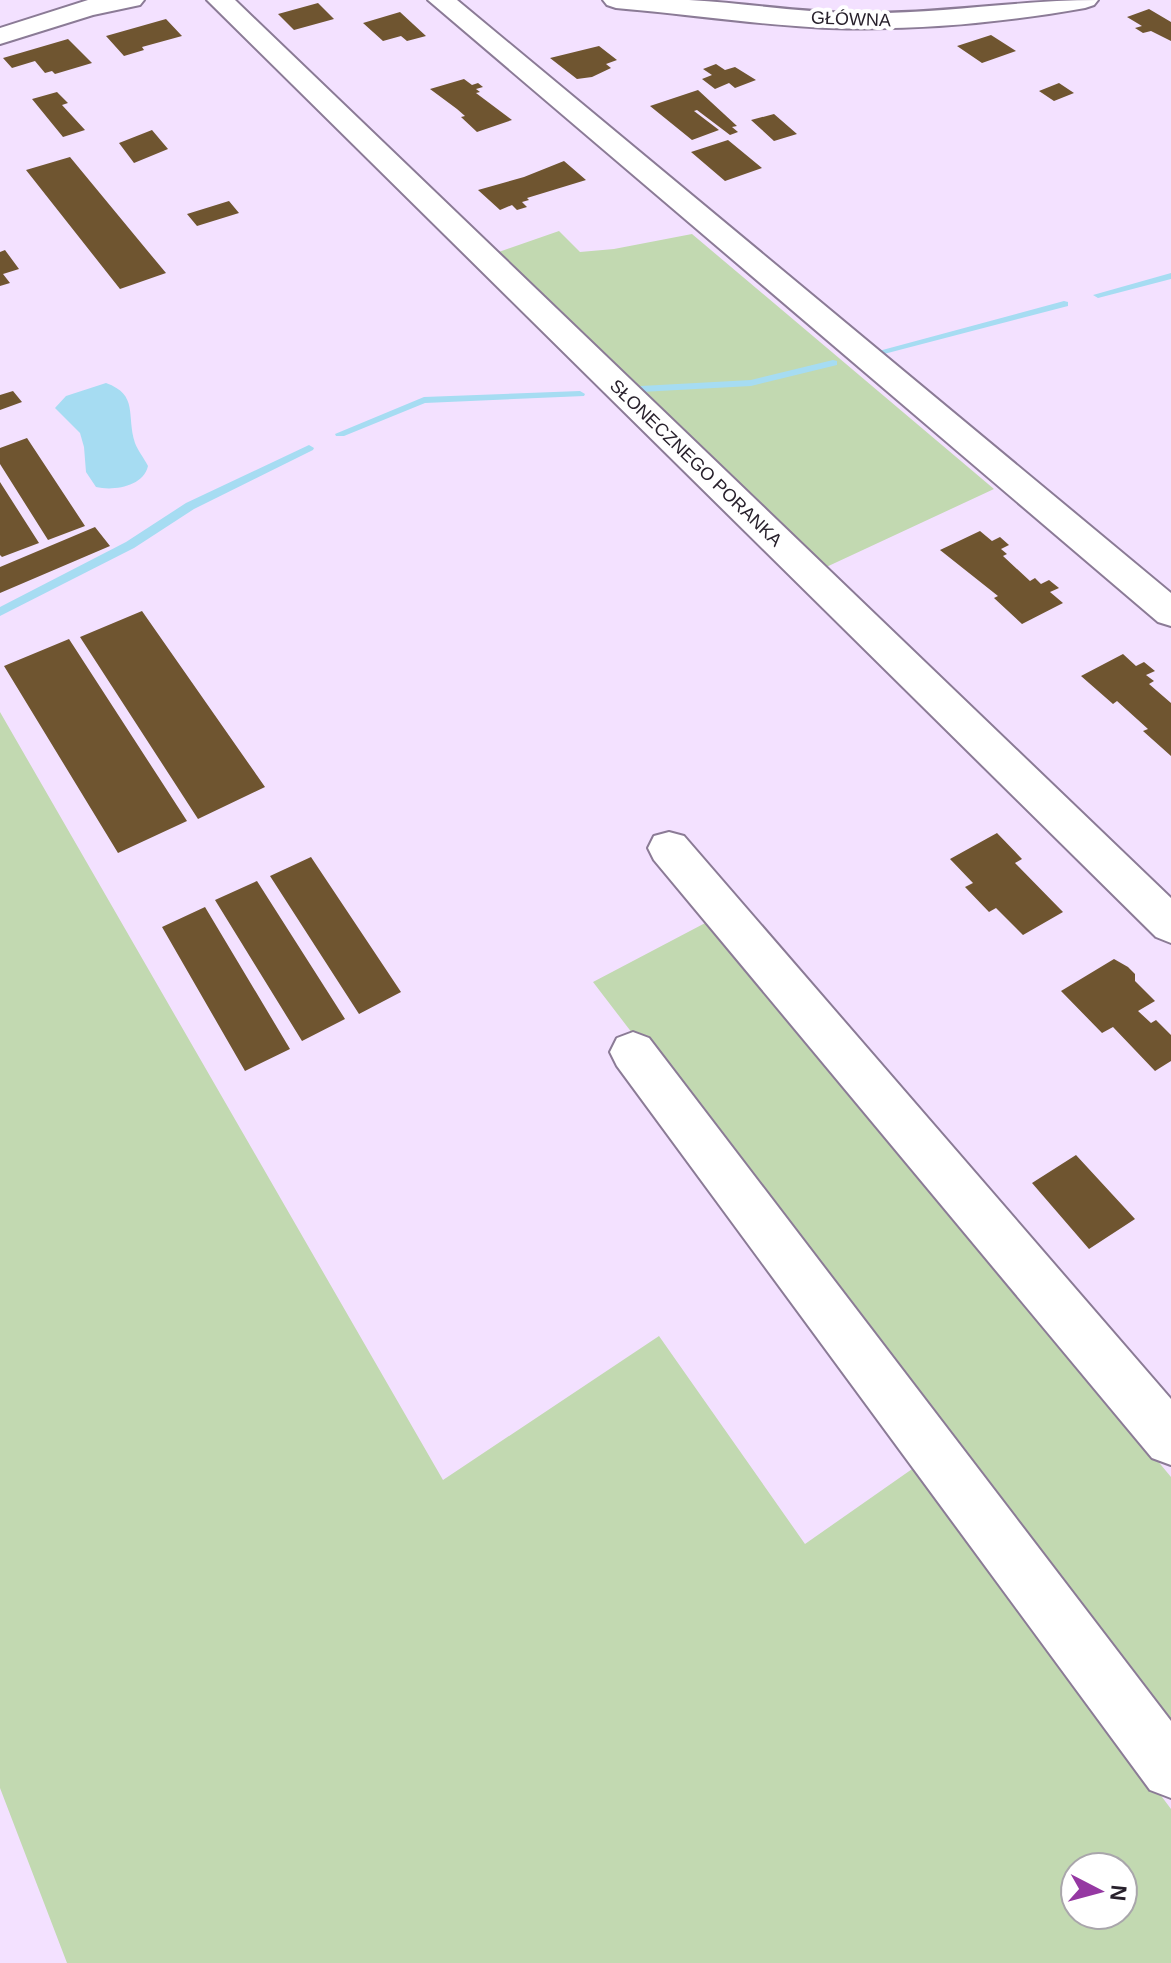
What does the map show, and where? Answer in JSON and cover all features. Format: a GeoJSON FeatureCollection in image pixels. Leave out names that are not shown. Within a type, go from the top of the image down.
{"type":"FeatureCollection","features":[{"type":"Feature","properties":{"kind":"street"},"geometry":{"type":"LineString","coordinates":[[0,36],[88,8],[131,0]]}},
{"type":"Feature","properties":{"kind":"street","name":"SŁONECZNEGO PORANKA"},"geometry":{"type":"LineString","coordinates":[[220,0],[1171,925]]}},
{"type":"Feature","properties":{"kind":"street"},"geometry":{"type":"LineString","coordinates":[[441,0],[1171,613]]}},
{"type":"Feature","properties":{"kind":"street","name":"GŁÓWNA"},"geometry":{"type":"LineString","coordinates":[[616,0],[857,10],[886,20],[1029,11],[1071,1]]}},
{"type":"Feature","properties":{"kind":"street"},"geometry":{"type":"LineString","coordinates":[[836,0],[857,10]]}},
{"type":"Feature","properties":{"kind":"street"},"geometry":{"type":"LineString","coordinates":[[669,848],[1171,1439]]}},
{"type":"Feature","properties":{"kind":"street"},"geometry":{"type":"LineString","coordinates":[[633,1052],[1171,1769]]}},
{"type":"Feature","properties":{"kind":"green space"},"geometry":{"type":"Polygon","coordinates":[[[559,231],[580,252],[614,249],[692,234],[994,489],[822,569],[496,253],[559,231]]]}},
{"type":"Feature","properties":{"kind":"green space"},"geometry":{"type":"Polygon","coordinates":[[[0,712],[443,1480],[659,1336],[805,1544],[915,1467],[1171,1809],[1171,1963],[67,1963],[0,1788],[0,712]]]}},
{"type":"Feature","properties":{"kind":"green space"},"geometry":{"type":"Polygon","coordinates":[[[709,921],[1171,1477],[1171,1736],[593,982],[709,921]]]}},
{"type":"Feature","properties":{"kind":"water"},"geometry":{"type":"Polygon","coordinates":[[[106,383],[116,388],[127,400],[135,443],[148,466],[134,483],[111,488],[96,487],[86,472],[80,433],[55,408],[66,396],[106,383]]]}},
{"type":"Feature","properties":{"kind":"building"},"geometry":{"type":"Polygon","coordinates":[[[318,3],[334,19],[294,30],[278,14],[318,3]]]}},
{"type":"Feature","properties":{"kind":"building"},"geometry":{"type":"Polygon","coordinates":[[[1149,9],[1171,22],[1171,41],[1151,31],[1143,33],[1135,28],[1142,26],[1127,17],[1149,9]]]}},
{"type":"Feature","properties":{"kind":"building"},"geometry":{"type":"Polygon","coordinates":[[[400,12],[426,36],[407,41],[401,36],[383,41],[363,23],[400,12]]]}},
{"type":"Feature","properties":{"kind":"building"},"geometry":{"type":"Polygon","coordinates":[[[166,19],[182,36],[142,47],[144,50],[124,56],[106,36],[166,19]]]}},
{"type":"Feature","properties":{"kind":"building"},"geometry":{"type":"Polygon","coordinates":[[[991,35],[1016,51],[982,63],[957,46],[991,35]]]}},
{"type":"Feature","properties":{"kind":"building"},"geometry":{"type":"Polygon","coordinates":[[[68,39],[92,63],[55,74],[52,71],[45,73],[35,61],[12,68],[3,58],[68,39]]]}},
{"type":"Feature","properties":{"kind":"building"},"geometry":{"type":"Polygon","coordinates":[[[599,46],[617,60],[606,64],[611,68],[592,77],[577,79],[550,58],[599,46]]]}},
{"type":"Feature","properties":{"kind":"building"},"geometry":{"type":"Polygon","coordinates":[[[716,64],[725,70],[735,67],[756,80],[735,88],[729,83],[715,89],[702,79],[712,75],[703,69],[716,64]]]}},
{"type":"Feature","properties":{"kind":"building"},"geometry":{"type":"Polygon","coordinates":[[[464,79],[472,85],[478,83],[483,87],[476,89],[480,92],[476,93],[512,120],[477,132],[461,117],[465,116],[430,89],[464,79]]]}},
{"type":"Feature","properties":{"kind":"building"},"geometry":{"type":"Polygon","coordinates":[[[1059,83],[1074,93],[1054,101],[1039,91],[1059,83]]]}},
{"type":"Feature","properties":{"kind":"building"},"geometry":{"type":"Polygon","coordinates":[[[698,90],[737,126],[732,127],[738,132],[730,135],[697,110],[694,111],[719,130],[692,140],[650,106],[698,90]]]}},
{"type":"Feature","properties":{"kind":"building"},"geometry":{"type":"Polygon","coordinates":[[[57,92],[68,103],[62,105],[85,130],[63,137],[32,99],[57,92]]]}},
{"type":"Feature","properties":{"kind":"building"},"geometry":{"type":"Polygon","coordinates":[[[774,114],[797,134],[774,141],[751,120],[774,114]]]}},
{"type":"Feature","properties":{"kind":"building"},"geometry":{"type":"Polygon","coordinates":[[[152,130],[168,149],[134,163],[119,143],[152,130]]]}},
{"type":"Feature","properties":{"kind":"building"},"geometry":{"type":"Polygon","coordinates":[[[728,140],[762,168],[725,181],[691,152],[728,140]]]}},
{"type":"Feature","properties":{"kind":"building"},"geometry":{"type":"Polygon","coordinates":[[[70,157],[166,273],[120,289],[26,170],[70,157]]]}},
{"type":"Feature","properties":{"kind":"building"},"geometry":{"type":"Polygon","coordinates":[[[564,161],[586,180],[527,198],[529,200],[522,202],[527,207],[517,210],[512,205],[500,210],[478,190],[524,177],[564,161]]]}},
{"type":"Feature","properties":{"kind":"building"},"geometry":{"type":"Polygon","coordinates":[[[229,201],[239,213],[197,226],[187,214],[229,201]]]}},
{"type":"Feature","properties":{"kind":"building"},"geometry":{"type":"Polygon","coordinates":[[[5,250],[19,269],[3,274],[10,283],[0,286],[0,252],[5,250]]]}},
{"type":"Feature","properties":{"kind":"building"},"geometry":{"type":"Polygon","coordinates":[[[13,391],[22,402],[0,410],[0,395],[13,391]]]}},
{"type":"Feature","properties":{"kind":"building"},"geometry":{"type":"Polygon","coordinates":[[[27,438],[85,526],[48,540],[0,464],[0,448],[27,438]]]}},
{"type":"Feature","properties":{"kind":"building"},"geometry":{"type":"Polygon","coordinates":[[[0,482],[39,543],[2,557],[0,555],[0,482]]]}},
{"type":"Feature","properties":{"kind":"building"},"geometry":{"type":"Polygon","coordinates":[[[95,527],[110,546],[0,593],[0,567],[95,527]]]}},
{"type":"Feature","properties":{"kind":"building"},"geometry":{"type":"Polygon","coordinates":[[[980,531],[992,541],[1000,537],[1009,545],[1001,549],[1007,554],[1003,556],[1030,581],[1035,578],[1041,584],[1049,580],[1059,588],[1050,592],[1063,603],[1022,624],[994,598],[998,596],[940,550],[980,531]]]}},
{"type":"Feature","properties":{"kind":"building"},"geometry":{"type":"Polygon","coordinates":[[[142,611],[265,787],[198,819],[80,637],[142,611]]]}},
{"type":"Feature","properties":{"kind":"building"},"geometry":{"type":"Polygon","coordinates":[[[69,639],[187,821],[118,853],[4,666],[69,639]]]}},
{"type":"Feature","properties":{"kind":"building"},"geometry":{"type":"Polygon","coordinates":[[[1123,654],[1136,666],[1144,662],[1155,671],[1146,675],[1154,681],[1149,684],[1171,703],[1171,756],[1143,731],[1148,729],[1117,701],[1113,704],[1081,676],[1123,654]]]}},
{"type":"Feature","properties":{"kind":"building"},"geometry":{"type":"Polygon","coordinates":[[[997,833],[1022,859],[1015,863],[1063,912],[1023,935],[996,908],[989,912],[965,887],[973,883],[950,859],[997,833]]]}},
{"type":"Feature","properties":{"kind":"building"},"geometry":{"type":"Polygon","coordinates":[[[311,857],[401,992],[359,1014],[270,876],[311,857]]]}},
{"type":"Feature","properties":{"kind":"building"},"geometry":{"type":"Polygon","coordinates":[[[257,881],[345,1019],[302,1041],[215,900],[257,881]]]}},
{"type":"Feature","properties":{"kind":"building"},"geometry":{"type":"Polygon","coordinates":[[[205,907],[290,1049],[245,1071],[162,927],[205,907]]]}},
{"type":"Feature","properties":{"kind":"building"},"geometry":{"type":"Polygon","coordinates":[[[1114,959],[1135,974],[1135,981],[1155,1001],[1138,1011],[1151,1023],[1156,1020],[1171,1035],[1171,1061],[1155,1071],[1113,1027],[1102,1033],[1061,991],[1114,959]]]}},
{"type":"Feature","properties":{"kind":"building"},"geometry":{"type":"Polygon","coordinates":[[[1076,1155],[1135,1219],[1089,1249],[1032,1183],[1076,1155]]]}},
{"type":"Feature","properties":{"kind":"waterway"},"geometry":{"type":"LineString","coordinates":[[1098,295],[1171,276]]}},
{"type":"Feature","properties":{"kind":"waterway"},"geometry":{"type":"LineString","coordinates":[[880,352],[1064,304]]}},
{"type":"Feature","properties":{"kind":"waterway"},"geometry":{"type":"LineString","coordinates":[[641,389],[751,383],[833,363]]}},
{"type":"Feature","properties":{"kind":"waterway"},"geometry":{"type":"LineString","coordinates":[[340,434],[424,400],[580,394]]}},
{"type":"Feature","properties":{"kind":"waterway"},"geometry":{"type":"LineString","coordinates":[[0,612],[130,545],[190,506],[309,448]]}}]}
